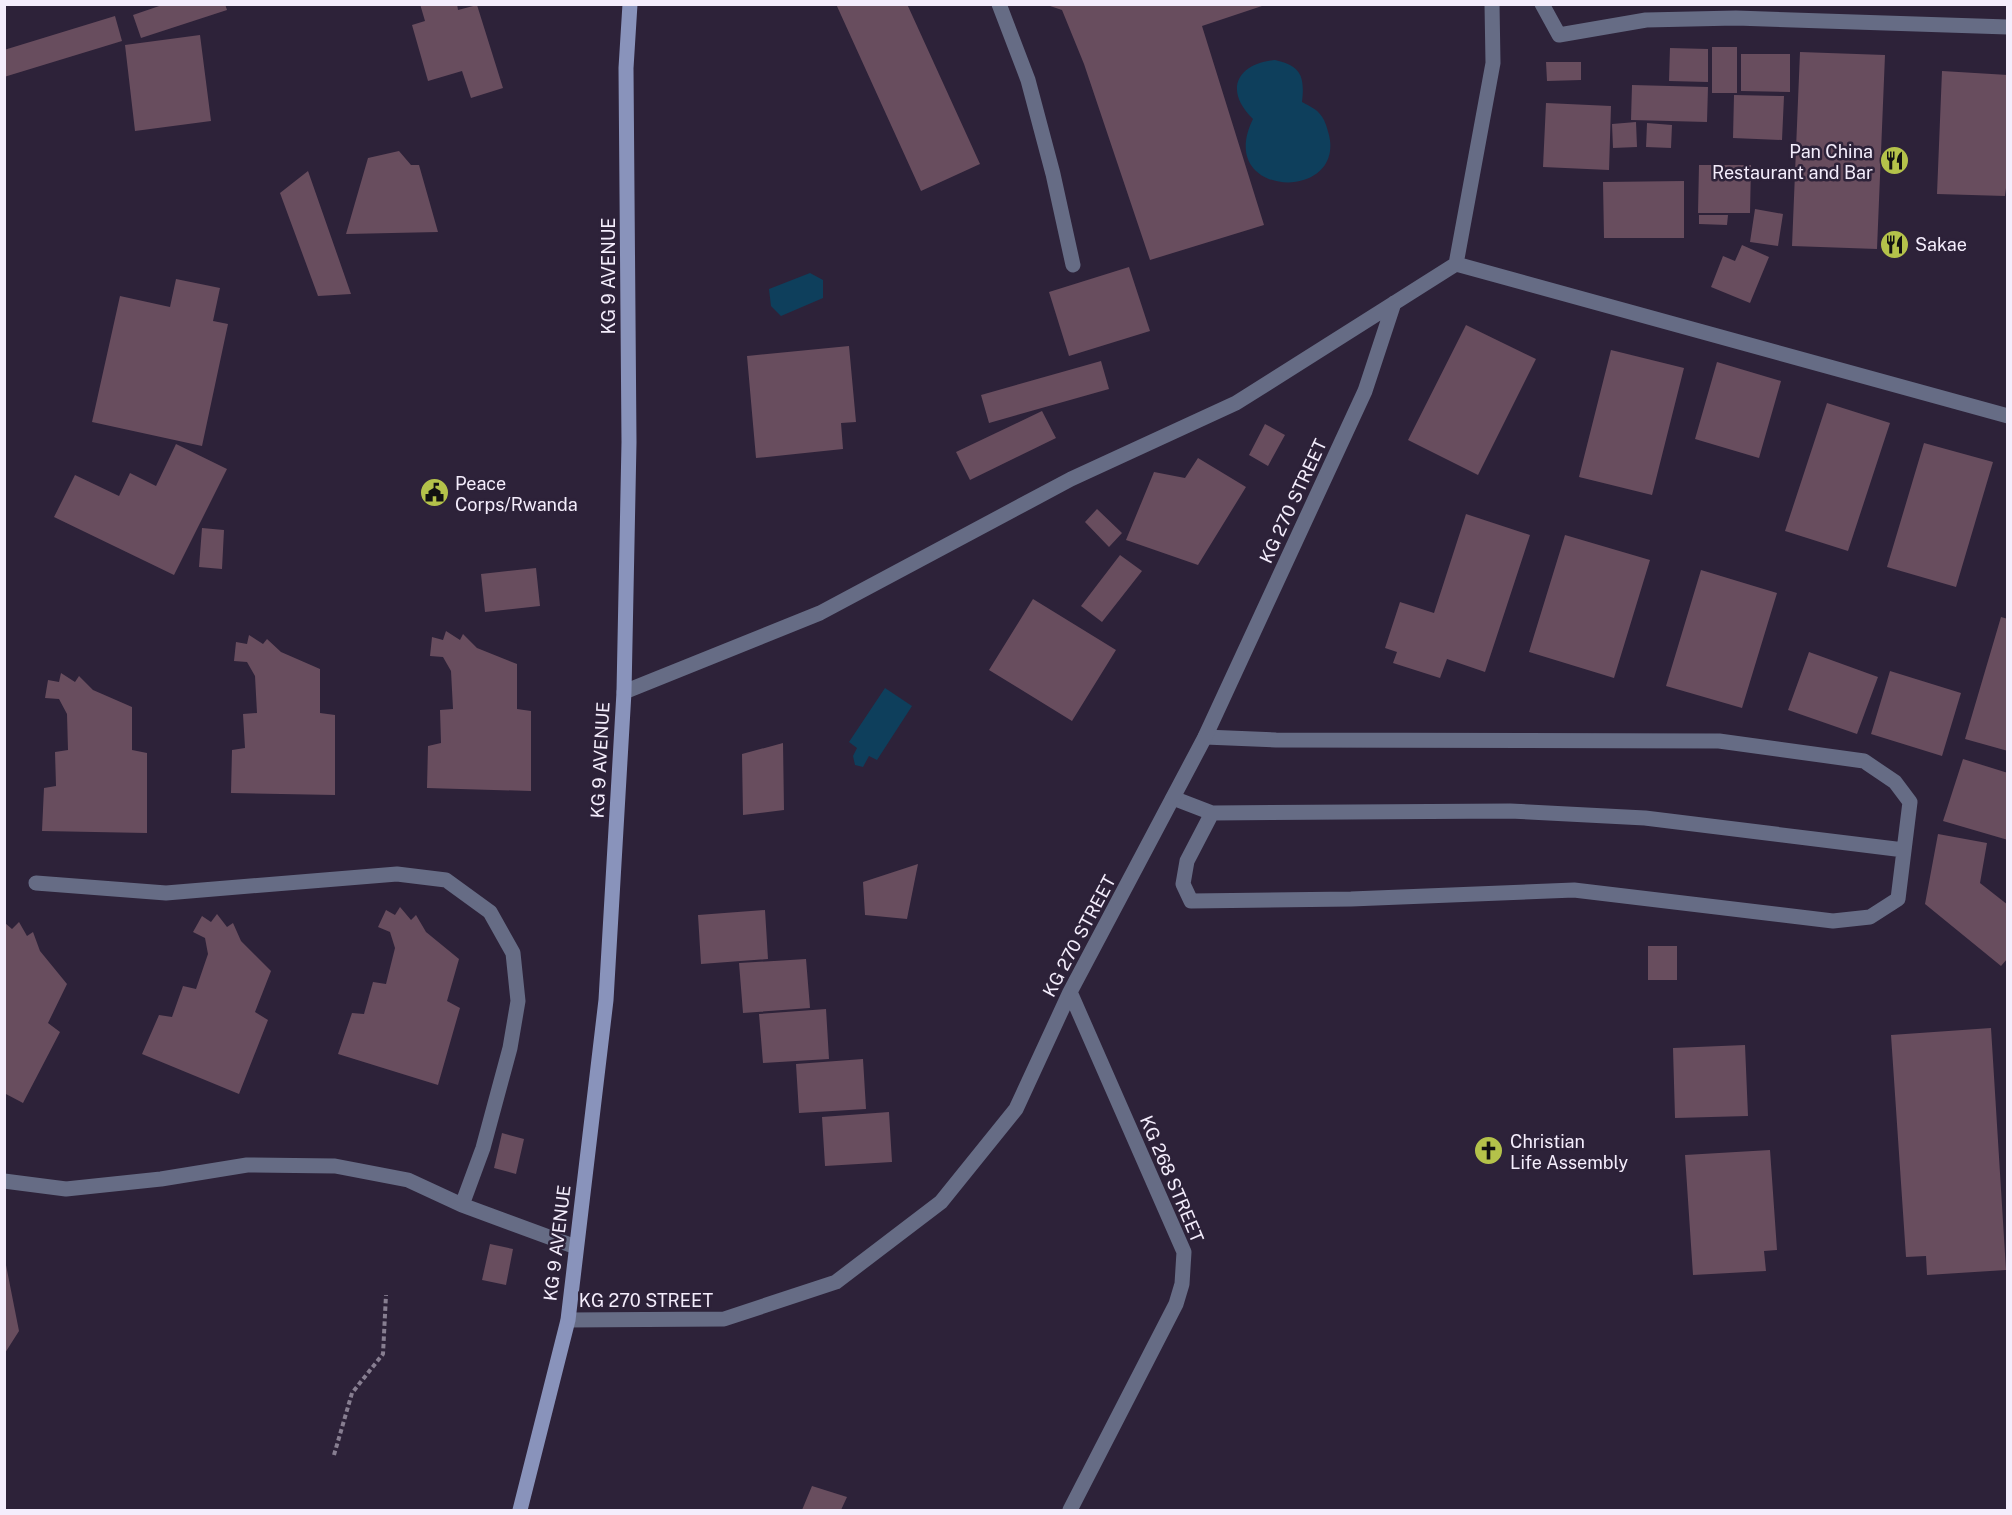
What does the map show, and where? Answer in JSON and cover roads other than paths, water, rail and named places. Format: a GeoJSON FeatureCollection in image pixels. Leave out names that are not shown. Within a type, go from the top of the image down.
{"type":"FeatureCollection","features":[{"type":"Feature","properties":{"kind":"main road","name":"KG 9 AVENUE"},"geometry":{"type":"LineString","coordinates":[[520,1510],[568,1320],[606,1000],[624,692],[629,442],[626,68],[630,4]]}},
{"type":"Feature","properties":{"kind":"street"},"geometry":{"type":"LineString","coordinates":[[999,4],[1029,80],[1073,265]]}},
{"type":"Feature","properties":{"kind":"street"},"geometry":{"type":"LineString","coordinates":[[624,692],[820,613],[1071,479],[1236,403],[1456,264],[1493,63],[1492,4]]}},
{"type":"Feature","properties":{"kind":"street"},"geometry":{"type":"LineString","coordinates":[[1542,4],[1559,35],[1646,20],[1736,18],[2007,27]]}},
{"type":"Feature","properties":{"kind":"street"},"geometry":{"type":"LineString","coordinates":[[1456,264],[2007,416]]}},
{"type":"Feature","properties":{"kind":"street","name":"KG 270 STREET"},"geometry":{"type":"LineString","coordinates":[[568,1320],[724,1319],[836,1282],[941,1202],[1016,1109],[1070,992],[1205,737],[1365,391],[1394,303]]}},
{"type":"Feature","properties":{"kind":"street"},"geometry":{"type":"LineString","coordinates":[[1205,737],[1276,740],[1719,741],[1864,761],[1896,782],[1910,802],[1898,899],[1870,917],[1833,921],[1574,890],[1351,899],[1191,901],[1183,884],[1187,861],[1212,813]]}},
{"type":"Feature","properties":{"kind":"street"},"geometry":{"type":"LineString","coordinates":[[1173,798],[1212,813],[1510,811],[1645,818],[1904,850]]}},
{"type":"Feature","properties":{"kind":"street"},"geometry":{"type":"LineString","coordinates":[[36,883],[165,893],[397,874],[446,880],[490,912],[513,952],[518,1001],[507,1059],[483,1148],[462,1205]]}},
{"type":"Feature","properties":{"kind":"street","name":"KG 268 STREET"},"geometry":{"type":"LineString","coordinates":[[1070,992],[1184,1252],[1182,1284],[1176,1304],[1070,1510]]}},
{"type":"Feature","properties":{"kind":"street"},"geometry":{"type":"LineString","coordinates":[[4,1181],[66,1188],[161,1179],[247,1165],[335,1166],[408,1180],[462,1205],[576,1246]]}},
{"type":"Feature","properties":{"kind":"water"},"geometry":{"type":"Polygon","coordinates":[[[1275,60],[1296,69],[1302,79],[1302,102],[1320,114],[1329,135],[1329,157],[1318,172],[1302,181],[1282,182],[1264,177],[1251,164],[1246,145],[1253,119],[1239,99],[1238,80],[1251,67],[1275,60]]]}},
{"type":"Feature","properties":{"kind":"water"},"geometry":{"type":"Polygon","coordinates":[[[810,273],[823,280],[823,298],[781,316],[771,306],[769,289],[810,273]]]}},
{"type":"Feature","properties":{"kind":"water"},"geometry":{"type":"Polygon","coordinates":[[[885,688],[912,706],[877,760],[869,756],[863,767],[855,765],[853,756],[857,748],[849,742],[885,688]]]}},
{"type":"Feature","properties":{"kind":"place","name":"Pan China Restaurant and Bar"},"geometry":{"type":"Point","coordinates":[1894,161]}},
{"type":"Feature","properties":{"kind":"place","name":"Sakae"},"geometry":{"type":"Point","coordinates":[1894,244]}},
{"type":"Feature","properties":{"kind":"place","name":"Peace Corps/Rwanda"},"geometry":{"type":"Point","coordinates":[434,493]}},
{"type":"Feature","properties":{"kind":"place","name":"Christian Life Assembly"},"geometry":{"type":"Point","coordinates":[1489,1151]}}]}
